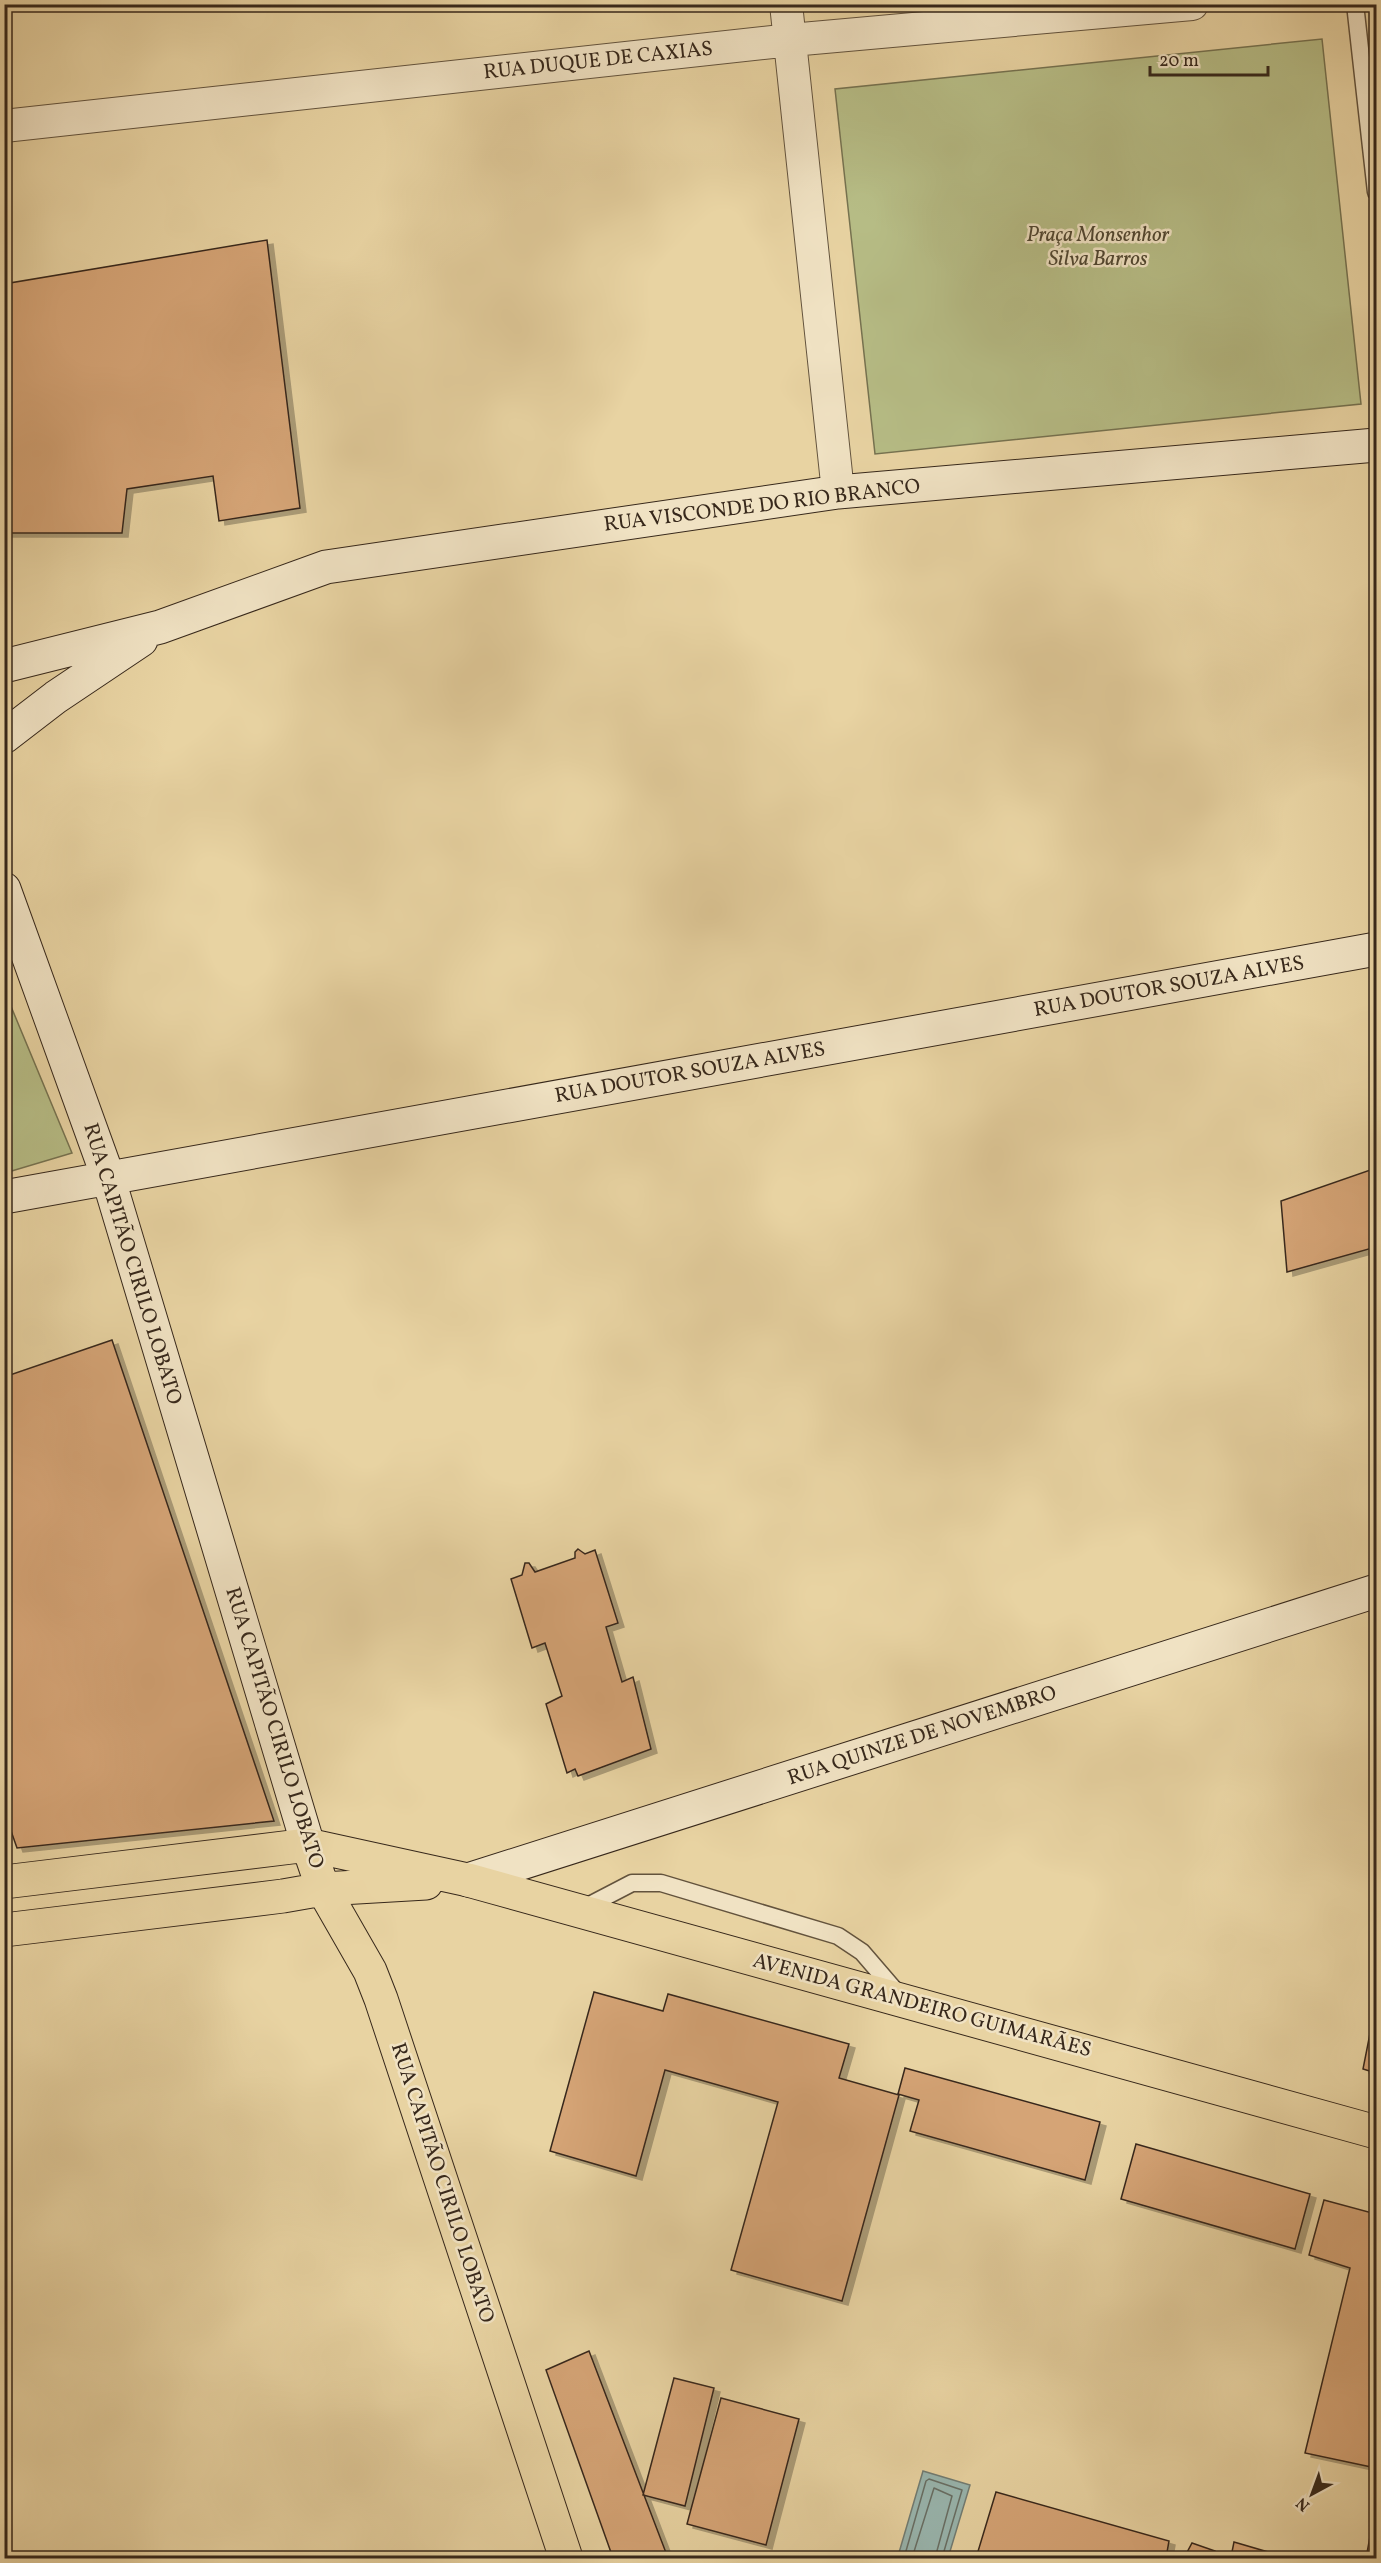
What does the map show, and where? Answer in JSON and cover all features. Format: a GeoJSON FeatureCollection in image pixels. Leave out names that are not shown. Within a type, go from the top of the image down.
{"type":"FeatureCollection","features":[{"type":"Feature","properties":{"kind":"main road","name":"RUA VISCONDE DO RIO BRANCO"},"geometry":{"type":"LineString","coordinates":[[4,666],[160,627],[326,567],[838,492],[1377,445]]}},
{"type":"Feature","properties":{"kind":"main road","name":"RUA VISCONDE DO RIO BRANCO"},"geometry":{"type":"LineString","coordinates":[[4,737],[56,697],[160,627]]}},
{"type":"Feature","properties":{"kind":"main road","name":"RUA CAPITÃO CIRILO LOBATO"},"geometry":{"type":"LineString","coordinates":[[4,889],[108,1177],[308,1845],[323,1889],[365,1962],[381,1998],[566,2559]]}},
{"type":"Feature","properties":{"kind":"main road","name":"RUA DOUTOR SOUZA ALVES"},"geometry":{"type":"LineString","coordinates":[[4,1197],[1377,950]]}},
{"type":"Feature","properties":{"kind":"main road","name":"RUA QUINZE DE NOVEMBRO"},"geometry":{"type":"LineString","coordinates":[[4,1930],[283,1896],[323,1889],[468,1880],[1377,1591]]}},
{"type":"Feature","properties":{"kind":"main road","name":"RUA QUINZE DE NOVEMBRO"},"geometry":{"type":"LineString","coordinates":[[4,1882],[308,1845],[468,1880]]}},
{"type":"Feature","properties":{"kind":"main road","name":"AVENIDA GRANDEIRO GUIMARÃES"},"geometry":{"type":"LineString","coordinates":[[468,1880],[1377,2132]]}},
{"type":"Feature","properties":{"kind":"street"},"geometry":{"type":"LineString","coordinates":[[786,4],[838,492]]}},
{"type":"Feature","properties":{"kind":"street","name":"RUA DUQUE DE CAXIAS"},"geometry":{"type":"LineString","coordinates":[[4,126],[791,40],[1192,4]]}},
{"type":"Feature","properties":{"kind":"lane"},"geometry":{"type":"LineString","coordinates":[[1355,4],[1377,192]]}},
{"type":"Feature","properties":{"kind":"lane"},"geometry":{"type":"LineString","coordinates":[[578,1910],[632,1883],[661,1883],[838,1936],[862,1952],[904,2001]]}},
{"type":"Feature","properties":{"kind":"green space","name":"Praça Monsenhor Silva Barros"},"geometry":{"type":"Polygon","coordinates":[[[1322,39],[1361,404],[875,454],[835,89],[1322,39]]]}},
{"type":"Feature","properties":{"kind":"green space"},"geometry":{"type":"Polygon","coordinates":[[[5,992],[72,1153],[4,1173],[5,992]]]}},
{"type":"Feature","properties":{"kind":"water"},"geometry":{"type":"Polygon","coordinates":[[[923,2471],[970,2485],[948,2558],[898,2556],[923,2471]]]}},
{"type":"Feature","properties":{"kind":"building"},"geometry":{"type":"Polygon","coordinates":[[[267,240],[300,508],[219,521],[213,476],[127,489],[122,533],[4,533],[4,284],[267,240]]]}},
{"type":"Feature","properties":{"kind":"building"},"geometry":{"type":"Polygon","coordinates":[[[1376,1168],[1376,1247],[1287,1272],[1281,1201],[1376,1168]]]}},
{"type":"Feature","properties":{"kind":"building"},"geometry":{"type":"Polygon","coordinates":[[[112,1340],[274,1821],[17,1848],[4,1811],[4,1377],[112,1340]]]}},
{"type":"Feature","properties":{"kind":"building"},"geometry":{"type":"Polygon","coordinates":[[[578,1549],[585,1554],[595,1550],[618,1623],[606,1627],[622,1682],[633,1677],[651,1749],[578,1776],[575,1769],[567,1773],[546,1704],[562,1696],[545,1643],[532,1648],[511,1579],[522,1575],[525,1563],[529,1563],[535,1572],[575,1558],[575,1552],[578,1549]]]}},
{"type":"Feature","properties":{"kind":"building"},"geometry":{"type":"Polygon","coordinates":[[[594,1992],[663,2011],[668,1994],[849,2044],[839,2078],[899,2095],[842,2301],[731,2270],[778,2102],[665,2070],[636,2176],[550,2151],[594,1992]]]}},
{"type":"Feature","properties":{"kind":"building"},"geometry":{"type":"Polygon","coordinates":[[[1376,2003],[1376,2073],[1363,2069],[1376,2003]]]}},
{"type":"Feature","properties":{"kind":"building"},"geometry":{"type":"Polygon","coordinates":[[[905,2068],[1100,2122],[1085,2180],[910,2131],[919,2100],[898,2094],[905,2068]]]}},
{"type":"Feature","properties":{"kind":"building"},"geometry":{"type":"Polygon","coordinates":[[[1136,2144],[1310,2194],[1295,2249],[1121,2199],[1136,2144]]]}},
{"type":"Feature","properties":{"kind":"building"},"geometry":{"type":"Polygon","coordinates":[[[1324,2200],[1376,2214],[1376,2468],[1305,2453],[1350,2268],[1309,2255],[1324,2200]]]}},
{"type":"Feature","properties":{"kind":"building"},"geometry":{"type":"Polygon","coordinates":[[[589,2351],[668,2558],[613,2558],[546,2370],[589,2351]]]}},
{"type":"Feature","properties":{"kind":"building"},"geometry":{"type":"Polygon","coordinates":[[[674,2378],[714,2388],[685,2506],[643,2495],[674,2378]]]}},
{"type":"Feature","properties":{"kind":"building"},"geometry":{"type":"Polygon","coordinates":[[[721,2398],[799,2419],[766,2545],[687,2524],[721,2398]]]}},
{"type":"Feature","properties":{"kind":"building"},"geometry":{"type":"Polygon","coordinates":[[[996,2492],[1169,2541],[1166,2558],[976,2558],[996,2492]]]}},
{"type":"Feature","properties":{"kind":"building"},"geometry":{"type":"Polygon","coordinates":[[[1376,2505],[1376,2558],[1366,2558],[1376,2505]]]}},
{"type":"Feature","properties":{"kind":"building"},"geometry":{"type":"Polygon","coordinates":[[[1234,2542],[1275,2554],[1274,2558],[1221,2558],[1222,2556],[1231,2557],[1234,2542]]]}},
{"type":"Feature","properties":{"kind":"building"},"geometry":{"type":"Polygon","coordinates":[[[1192,2543],[1215,2551],[1213,2558],[1184,2558],[1192,2543]]]}}]}
